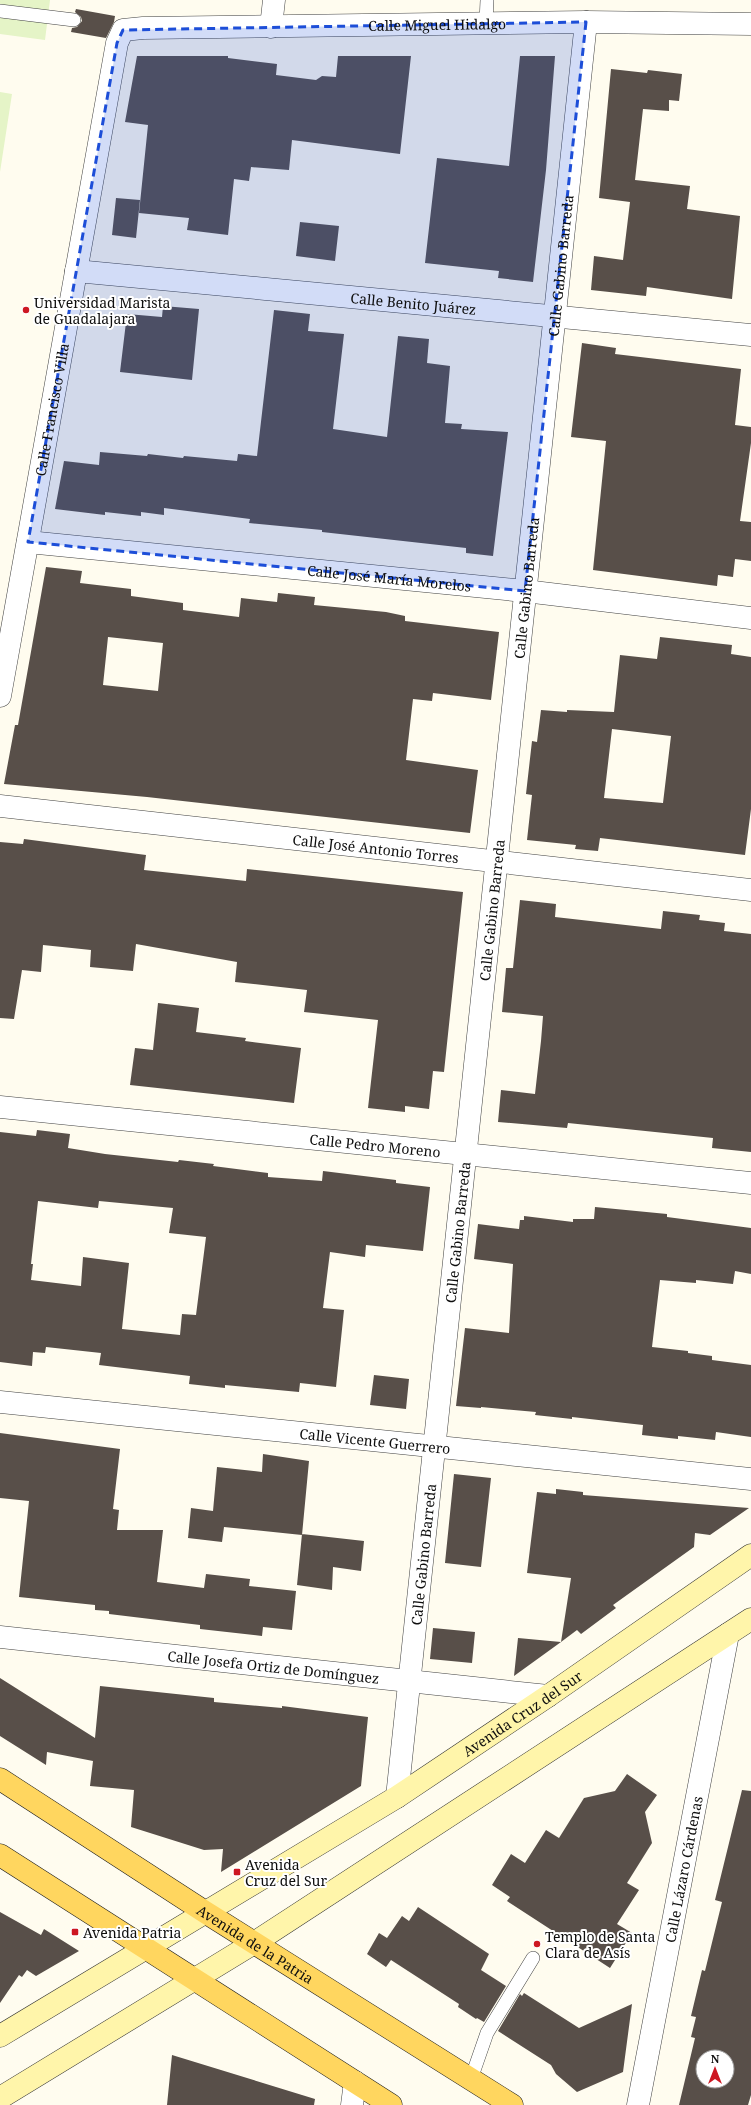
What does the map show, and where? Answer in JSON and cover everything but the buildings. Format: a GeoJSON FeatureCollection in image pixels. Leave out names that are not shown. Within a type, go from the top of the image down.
{"type":"FeatureCollection","features":[{"type":"Feature","properties":{"kind":"main road","name":"Avenida Cruz del Sur"},"geometry":{"type":"LineString","coordinates":[[0,2036],[397,1797],[548,1696],[751,1555]]}},
{"type":"Feature","properties":{"kind":"main road"},"geometry":{"type":"LineString","coordinates":[[0,2098],[254,1943],[751,1619]]}},
{"type":"Feature","properties":{"kind":"main road","name":"Avenida de la Patria"},"geometry":{"type":"LineString","coordinates":[[0,1779],[205,1912],[512,2105]]}},
{"type":"Feature","properties":{"kind":"main road"},"geometry":{"type":"LineString","coordinates":[[0,1855],[391,2105]]}},
{"type":"Feature","properties":{"kind":"street"},"geometry":{"type":"LineString","coordinates":[[271,27],[274,0]]}},
{"type":"Feature","properties":{"kind":"street","name":"Calle Miguel Hidalgo"},"geometry":{"type":"LineString","coordinates":[[118,28],[586,22],[751,24]]}},
{"type":"Feature","properties":{"kind":"street","name":"Calle Gabino Barreda"},"geometry":{"type":"LineString","coordinates":[[397,1797],[586,22]]}},
{"type":"Feature","properties":{"kind":"street","name":"Calle Francisco Villa"},"geometry":{"type":"LineString","coordinates":[[0,696],[117,42],[118,28]]}},
{"type":"Feature","properties":{"kind":"street","name":"Calle Benito Juárez"},"geometry":{"type":"LineString","coordinates":[[76,271],[751,335]]}},
{"type":"Feature","properties":{"kind":"street","name":"Calle José María Morelos"},"geometry":{"type":"LineString","coordinates":[[28,542],[525,591],[751,618]]}},
{"type":"Feature","properties":{"kind":"street","name":"Calle José Antonio Torres"},"geometry":{"type":"LineString","coordinates":[[0,806],[751,890]]}},
{"type":"Feature","properties":{"kind":"street","name":"Calle Pedro Moreno"},"geometry":{"type":"LineString","coordinates":[[0,1107],[751,1183]]}},
{"type":"Feature","properties":{"kind":"street","name":"Calle Vicente Guerrero"},"geometry":{"type":"LineString","coordinates":[[0,1402],[751,1478]]}},
{"type":"Feature","properties":{"kind":"street","name":"Calle Lázaro Cárdenas"},"geometry":{"type":"LineString","coordinates":[[638,2105],[728,1634]]}},
{"type":"Feature","properties":{"kind":"street","name":"Calle Josefa Ortiz de Domínguez"},"geometry":{"type":"LineString","coordinates":[[0,1637],[548,1696]]}},
{"type":"Feature","properties":{"kind":"street"},"geometry":{"type":"LineString","coordinates":[[352,2105],[355,2082]]}},
{"type":"Feature","properties":{"kind":"lane"},"geometry":{"type":"LineString","coordinates":[[486,23],[487,0]]}},
{"type":"Feature","properties":{"kind":"lane"},"geometry":{"type":"LineString","coordinates":[[0,11],[74,20]]}},
{"type":"Feature","properties":{"kind":"lane"},"geometry":{"type":"LineString","coordinates":[[471,2079],[487,2033],[533,1958]]}},
{"type":"Feature","properties":{"kind":"highlighted area"},"geometry":{"type":"Polygon","coordinates":[[[586,22],[525,591],[28,542],[117,43],[123,30],[586,22]]]}},
{"type":"Feature","properties":{"kind":"green space"},"geometry":{"type":"Polygon","coordinates":[[[0,0],[50,0],[45,40],[0,34],[0,0]]]}},
{"type":"Feature","properties":{"kind":"green space"},"geometry":{"type":"Polygon","coordinates":[[[0,92],[12,94],[0,172],[0,92]]]}},
{"type":"Feature","properties":{"kind":"place","name":"Universidad Marista de Guadalajara"},"geometry":{"type":"Point","coordinates":[26,310]}},
{"type":"Feature","properties":{"kind":"place","name":"Avenida Cruz del Sur"},"geometry":{"type":"Point","coordinates":[237,1872]}},
{"type":"Feature","properties":{"kind":"place","name":"Avenida Patria"},"geometry":{"type":"Point","coordinates":[75,1932]}},
{"type":"Feature","properties":{"kind":"place","name":"Templo de Santa Clara de Asís"},"geometry":{"type":"Point","coordinates":[537,1944]}}]}
